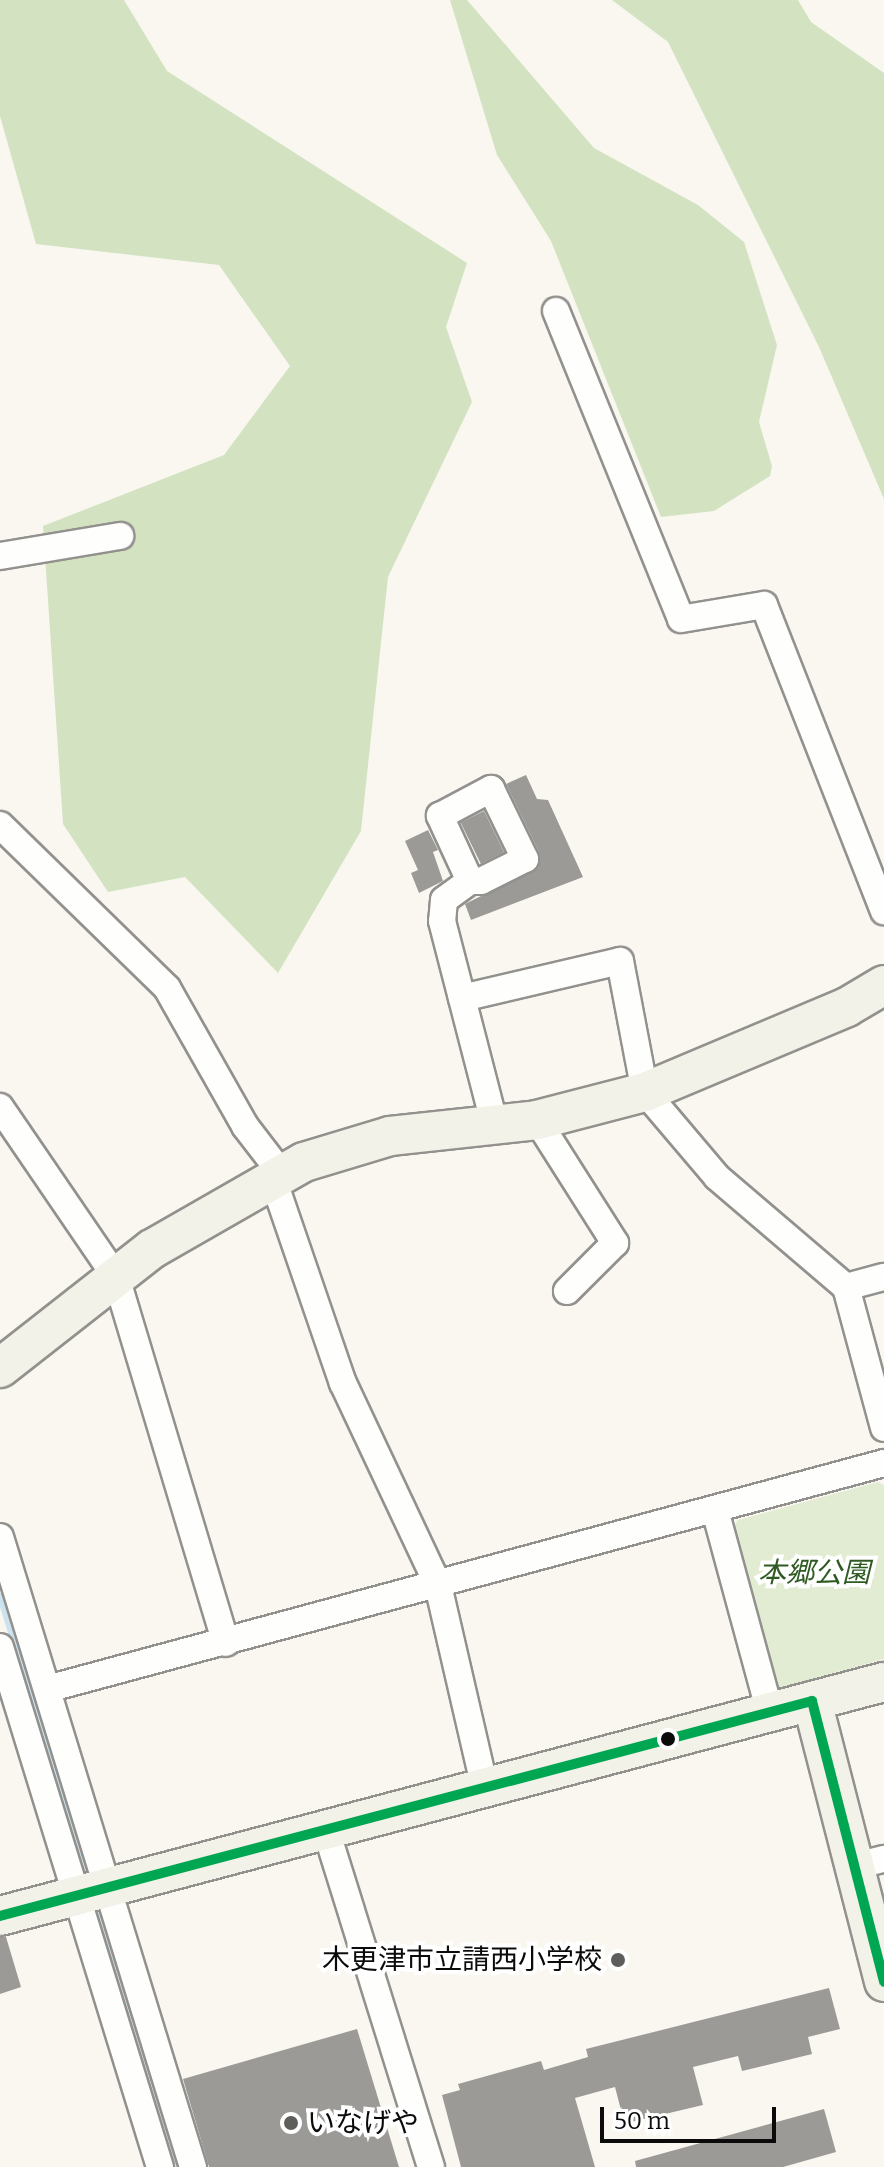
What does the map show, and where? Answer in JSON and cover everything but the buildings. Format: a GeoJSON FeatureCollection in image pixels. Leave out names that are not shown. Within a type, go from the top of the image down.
{"type":"FeatureCollection","features":[{"type":"Feature","properties":{"kind":"street"},"geometry":{"type":"LineString","coordinates":[[556,311],[681,619],[764,605],[884,911]]}},
{"type":"Feature","properties":{"kind":"street"},"geometry":{"type":"LineString","coordinates":[[0,556],[120,536]]}},
{"type":"Feature","properties":{"kind":"street"},"geometry":{"type":"LineString","coordinates":[[0,825],[167,988],[277,1176],[343,1383],[438,1585],[485,1788]]}},
{"type":"Feature","properties":{"kind":"street"},"geometry":{"type":"LineString","coordinates":[[470,881],[444,900],[442,921],[495,1126]]}},
{"type":"Feature","properties":{"kind":"street"},"geometry":{"type":"LineString","coordinates":[[462,998],[620,961],[645,1092],[717,1177],[846,1287],[884,1428]]}},
{"type":"Feature","properties":{"kind":"street"},"geometry":{"type":"LineString","coordinates":[[0,1368],[152,1249],[304,1162],[390,1136],[537,1120],[645,1092],[847,1007],[884,985]]}},
{"type":"Feature","properties":{"kind":"street"},"geometry":{"type":"LineString","coordinates":[[0,1107],[116,1277],[226,1643]]}},
{"type":"Feature","properties":{"kind":"street"},"geometry":{"type":"LineString","coordinates":[[537,1120],[615,1243],[567,1291]]}},
{"type":"Feature","properties":{"kind":"street"},"geometry":{"type":"LineString","coordinates":[[846,1287],[884,1277]]}},
{"type":"Feature","properties":{"kind":"street"},"geometry":{"type":"LineString","coordinates":[[47,1689],[884,1463]]}},
{"type":"Feature","properties":{"kind":"street"},"geometry":{"type":"LineString","coordinates":[[715,1510],[770,1712]]}},
{"type":"Feature","properties":{"kind":"street"},"geometry":{"type":"LineString","coordinates":[[0,1537],[47,1689],[160,2167]]}},
{"type":"Feature","properties":{"kind":"street"},"geometry":{"type":"LineString","coordinates":[[0,1647],[193,2167]]}},
{"type":"Feature","properties":{"kind":"street"},"geometry":{"type":"LineString","coordinates":[[0,1916],[884,1682]]}},
{"type":"Feature","properties":{"kind":"street"},"geometry":{"type":"LineString","coordinates":[[812,1701],[869,1862],[884,1982]]}},
{"type":"Feature","properties":{"kind":"street"},"geometry":{"type":"LineString","coordinates":[[326,1830],[431,2167]]}},
{"type":"Feature","properties":{"kind":"green space"},"geometry":{"type":"Polygon","coordinates":[[[0,0],[124,0],[167,71],[467,263],[446,327],[472,402],[388,577],[361,831],[278,973],[185,877],[108,892],[63,824],[43,526],[224,455],[290,366],[219,265],[36,244],[0,116],[0,0]]]}},
{"type":"Feature","properties":{"kind":"green space"},"geometry":{"type":"Polygon","coordinates":[[[450,0],[467,0],[594,148],[698,205],[744,242],[777,345],[759,422],[772,466],[770,476],[714,511],[661,517],[551,241],[497,155],[450,0]]]}},
{"type":"Feature","properties":{"kind":"green space"},"geometry":{"type":"Polygon","coordinates":[[[612,0],[798,0],[811,22],[884,73],[884,499],[819,347],[668,42],[612,0]]]}},
{"type":"Feature","properties":{"kind":"green space","name":"本郷公園"},"geometry":{"type":"Polygon","coordinates":[[[878,1482],[884,1485],[884,1659],[780,1688],[773,1684],[730,1532],[738,1520],[878,1482]]]}},
{"type":"Feature","properties":{"kind":"waterway"},"geometry":{"type":"LineString","coordinates":[[0,1596],[87,1881]]}},
{"type":"Feature","properties":{"kind":"waterway"},"geometry":{"type":"LineString","coordinates":[[94,1904],[174,2167]]}},
{"type":"Feature","properties":{"kind":"transit line"},"geometry":{"type":"LineString","coordinates":[[812,1701],[884,1982]]}},
{"type":"Feature","properties":{"kind":"transit line"},"geometry":{"type":"LineString","coordinates":[[0,1916],[812,1701]]}},
{"type":"Feature","properties":{"kind":"place","name":"木更津市立請西小学校"},"geometry":{"type":"Point","coordinates":[618,1960]}},
{"type":"Feature","properties":{"kind":"place","name":"いなげや"},"geometry":{"type":"Point","coordinates":[291,2123]}}]}
